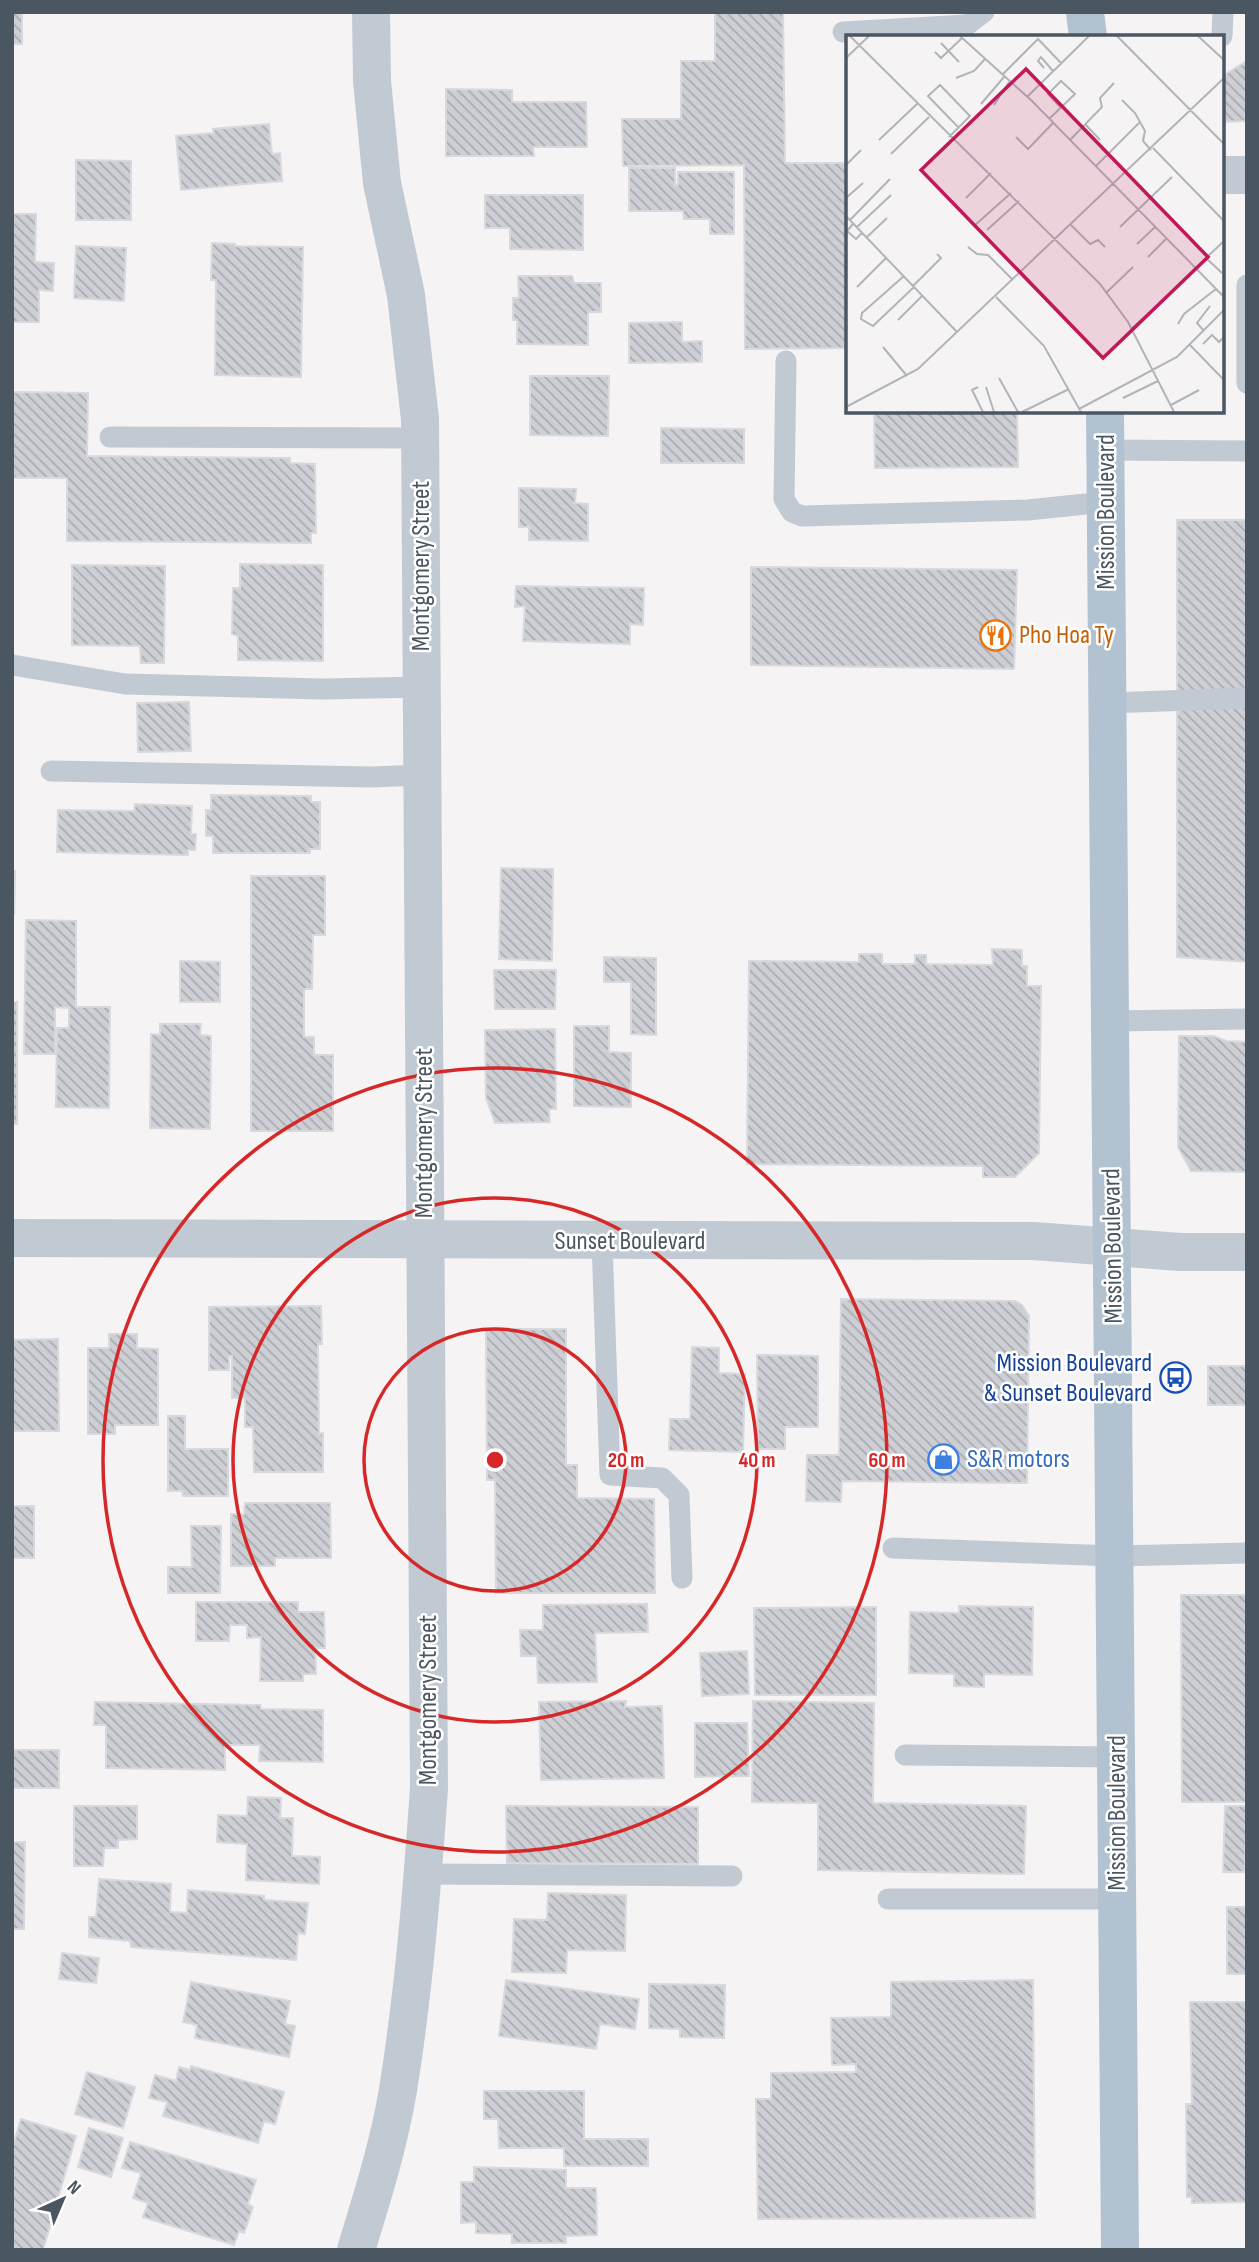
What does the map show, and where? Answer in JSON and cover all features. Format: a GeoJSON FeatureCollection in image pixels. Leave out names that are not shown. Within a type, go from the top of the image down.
{"type":"FeatureCollection","features":[{"type":"Feature","properties":{"kind":"main road"},"geometry":{"type":"LineString","coordinates":[[1085,12],[1087,35]]}},
{"type":"Feature","properties":{"kind":"main road","name":"Mission Boulevard"},"geometry":{"type":"LineString","coordinates":[[1105,413],[1119,2250]]}},
{"type":"Feature","properties":{"kind":"street","name":"Montgomery Street"},"geometry":{"type":"LineString","coordinates":[[357,2250],[398,2092],[417,1949],[429,1788],[420,419],[406,295],[382,183],[372,81],[372,12]]}},
{"type":"Feature","properties":{"kind":"street"},"geometry":{"type":"LineString","coordinates":[[1224,175],[1247,175]]}},
{"type":"Feature","properties":{"kind":"street","name":"Sunset Boulevard"},"geometry":{"type":"LineString","coordinates":[[12,1238],[1034,1241],[1180,1252],[1247,1252]]}},
{"type":"Feature","properties":{"kind":"lane"},"geometry":{"type":"LineString","coordinates":[[843,32],[967,25],[984,12]]}},
{"type":"Feature","properties":{"kind":"lane"},"geometry":{"type":"LineString","coordinates":[[1222,35],[1223,12]]}},
{"type":"Feature","properties":{"kind":"lane"},"geometry":{"type":"LineString","coordinates":[[1247,285],[1247,383]]}},
{"type":"Feature","properties":{"kind":"lane"},"geometry":{"type":"LineString","coordinates":[[786,361],[783,499],[792,512],[802,516],[1028,510],[1105,502]]}},
{"type":"Feature","properties":{"kind":"lane"},"geometry":{"type":"LineString","coordinates":[[110,438],[420,438]]}},
{"type":"Feature","properties":{"kind":"lane"},"geometry":{"type":"LineString","coordinates":[[1105,450],[1247,451]]}},
{"type":"Feature","properties":{"kind":"lane"},"geometry":{"type":"LineString","coordinates":[[12,665],[125,684],[323,689],[422,687]]}},
{"type":"Feature","properties":{"kind":"lane"},"geometry":{"type":"LineString","coordinates":[[1108,704],[1247,698]]}},
{"type":"Feature","properties":{"kind":"lane"},"geometry":{"type":"LineString","coordinates":[[51,771],[370,777],[422,775]]}},
{"type":"Feature","properties":{"kind":"lane"},"geometry":{"type":"LineString","coordinates":[[1111,1021],[1247,1019]]}},
{"type":"Feature","properties":{"kind":"lane"},"geometry":{"type":"LineString","coordinates":[[603,1241],[610,1475],[662,1478],[679,1495],[682,1577]]}},
{"type":"Feature","properties":{"kind":"lane"},"geometry":{"type":"LineString","coordinates":[[893,1548],[1115,1556],[1247,1553]]}},
{"type":"Feature","properties":{"kind":"lane"},"geometry":{"type":"LineString","coordinates":[[905,1755],[1116,1757]]}},
{"type":"Feature","properties":{"kind":"lane"},"geometry":{"type":"LineString","coordinates":[[423,1874],[732,1876]]}},
{"type":"Feature","properties":{"kind":"lane"},"geometry":{"type":"LineString","coordinates":[[888,1899],[1117,1899]]}},
{"type":"Feature","properties":{"kind":"building"},"geometry":{"type":"Polygon","coordinates":[[[12,12],[22,12],[22,44],[12,44],[12,12]]]}},
{"type":"Feature","properties":{"kind":"building"},"geometry":{"type":"Polygon","coordinates":[[[715,12],[783,12],[785,163],[846,163],[846,348],[745,349],[744,165],[623,166],[622,119],[681,119],[681,61],[715,61],[715,12]]]}},
{"type":"Feature","properties":{"kind":"building"},"geometry":{"type":"Polygon","coordinates":[[[1247,61],[1247,121],[1224,122],[1224,75],[1247,61]]]}},
{"type":"Feature","properties":{"kind":"building"},"geometry":{"type":"Polygon","coordinates":[[[446,89],[512,90],[512,102],[586,102],[587,147],[533,147],[534,156],[446,156],[446,89]]]}},
{"type":"Feature","properties":{"kind":"building"},"geometry":{"type":"Polygon","coordinates":[[[269,124],[272,154],[280,153],[282,181],[181,190],[176,136],[214,133],[213,129],[269,124]]]}},
{"type":"Feature","properties":{"kind":"building"},"geometry":{"type":"Polygon","coordinates":[[[76,160],[131,161],[131,220],[76,220],[76,160]]]}},
{"type":"Feature","properties":{"kind":"building"},"geometry":{"type":"Polygon","coordinates":[[[629,168],[675,168],[675,185],[678,185],[678,172],[734,172],[734,234],[710,234],[710,219],[684,219],[683,211],[629,211],[629,168]]]}},
{"type":"Feature","properties":{"kind":"building"},"geometry":{"type":"Polygon","coordinates":[[[485,195],[583,195],[583,250],[510,249],[510,228],[485,228],[485,195]]]}},
{"type":"Feature","properties":{"kind":"building"},"geometry":{"type":"Polygon","coordinates":[[[12,214],[36,214],[35,262],[54,263],[53,291],[39,290],[39,322],[12,322],[12,214]]]}},
{"type":"Feature","properties":{"kind":"building"},"geometry":{"type":"Polygon","coordinates":[[[212,243],[303,247],[301,377],[215,375],[216,280],[211,280],[212,243]]]}},
{"type":"Feature","properties":{"kind":"building"},"geometry":{"type":"Polygon","coordinates":[[[76,246],[126,248],[124,301],[74,298],[76,246]]]}},
{"type":"Feature","properties":{"kind":"building"},"geometry":{"type":"Polygon","coordinates":[[[518,276],[572,276],[574,283],[601,283],[601,312],[588,312],[588,345],[517,344],[513,298],[519,298],[518,276]]]}},
{"type":"Feature","properties":{"kind":"building"},"geometry":{"type":"Polygon","coordinates":[[[682,322],[682,342],[702,341],[702,362],[629,363],[629,323],[682,322]]]}},
{"type":"Feature","properties":{"kind":"building"},"geometry":{"type":"Polygon","coordinates":[[[530,376],[609,376],[608,436],[530,435],[530,376]]]}},
{"type":"Feature","properties":{"kind":"building"},"geometry":{"type":"Polygon","coordinates":[[[12,392],[88,393],[87,456],[290,458],[290,463],[315,464],[316,533],[311,533],[311,543],[67,541],[67,478],[12,478],[12,392]]]}},
{"type":"Feature","properties":{"kind":"building"},"geometry":{"type":"Polygon","coordinates":[[[874,413],[1017,413],[1018,467],[875,468],[874,413]]]}},
{"type":"Feature","properties":{"kind":"building"},"geometry":{"type":"Polygon","coordinates":[[[661,428],[744,429],[744,463],[661,463],[661,428]]]}},
{"type":"Feature","properties":{"kind":"building"},"geometry":{"type":"Polygon","coordinates":[[[519,488],[576,489],[575,503],[588,504],[588,541],[529,540],[529,527],[519,527],[519,488]]]}},
{"type":"Feature","properties":{"kind":"building"},"geometry":{"type":"Polygon","coordinates":[[[1177,520],[1247,520],[1247,962],[1177,957],[1177,520]]]}},
{"type":"Feature","properties":{"kind":"building"},"geometry":{"type":"Polygon","coordinates":[[[240,564],[323,565],[323,661],[238,660],[238,636],[232,634],[233,588],[240,588],[240,564]]]}},
{"type":"Feature","properties":{"kind":"building"},"geometry":{"type":"Polygon","coordinates":[[[72,565],[165,566],[164,663],[141,663],[140,646],[72,645],[72,565]]]}},
{"type":"Feature","properties":{"kind":"building"},"geometry":{"type":"Polygon","coordinates":[[[751,567],[1017,570],[1014,669],[751,665],[751,567]]]}},
{"type":"Feature","properties":{"kind":"building"},"geometry":{"type":"Polygon","coordinates":[[[516,586],[644,588],[643,625],[630,624],[630,644],[523,641],[525,606],[515,607],[516,586]]]}},
{"type":"Feature","properties":{"kind":"building"},"geometry":{"type":"Polygon","coordinates":[[[189,702],[191,751],[138,752],[137,703],[189,702]]]}},
{"type":"Feature","properties":{"kind":"building"},"geometry":{"type":"Polygon","coordinates":[[[211,795],[311,796],[311,802],[320,802],[320,849],[310,849],[310,853],[213,853],[213,836],[206,836],[206,810],[211,810],[211,795]]]}},
{"type":"Feature","properties":{"kind":"building"},"geometry":{"type":"Polygon","coordinates":[[[135,804],[192,806],[191,834],[196,834],[195,850],[188,850],[188,855],[57,852],[58,810],[134,811],[135,804]]]}},
{"type":"Feature","properties":{"kind":"building"},"geometry":{"type":"Polygon","coordinates":[[[501,868],[553,869],[552,961],[499,959],[501,868]]]}},
{"type":"Feature","properties":{"kind":"building"},"geometry":{"type":"Polygon","coordinates":[[[12,871],[15,871],[14,914],[12,914],[12,871]]]}},
{"type":"Feature","properties":{"kind":"building"},"geometry":{"type":"Polygon","coordinates":[[[251,876],[325,876],[325,935],[313,935],[312,989],[304,989],[304,1037],[314,1037],[314,1055],[333,1055],[333,1131],[251,1131],[251,876]]]}},
{"type":"Feature","properties":{"kind":"building"},"geometry":{"type":"Polygon","coordinates":[[[26,920],[76,921],[76,1007],[110,1007],[109,1108],[56,1107],[57,1028],[69,1028],[69,1008],[55,1007],[55,1054],[24,1054],[26,920]]]}},
{"type":"Feature","properties":{"kind":"building"},"geometry":{"type":"Polygon","coordinates":[[[992,949],[1022,950],[1022,966],[1027,966],[1027,986],[1041,986],[1039,1153],[1015,1177],[983,1177],[983,1166],[747,1164],[749,961],[859,962],[859,954],[882,954],[882,964],[915,964],[915,955],[926,955],[926,964],[993,965],[992,949]]]}},
{"type":"Feature","properties":{"kind":"building"},"geometry":{"type":"Polygon","coordinates":[[[604,957],[656,958],[656,1035],[631,1034],[631,982],[604,982],[604,957]]]}},
{"type":"Feature","properties":{"kind":"building"},"geometry":{"type":"Polygon","coordinates":[[[180,961],[220,962],[220,1002],[180,1002],[180,961]]]}},
{"type":"Feature","properties":{"kind":"building"},"geometry":{"type":"Polygon","coordinates":[[[494,970],[556,970],[555,1009],[495,1009],[494,970]]]}},
{"type":"Feature","properties":{"kind":"building"},"geometry":{"type":"Polygon","coordinates":[[[12,1002],[17,1002],[17,1124],[12,1124],[12,1002]]]}},
{"type":"Feature","properties":{"kind":"building"},"geometry":{"type":"Polygon","coordinates":[[[160,1024],[201,1024],[200,1035],[211,1036],[210,1129],[150,1128],[151,1034],[160,1035],[160,1024]]]}},
{"type":"Feature","properties":{"kind":"building"},"geometry":{"type":"Polygon","coordinates":[[[574,1026],[609,1026],[609,1052],[631,1053],[631,1107],[574,1106],[574,1026]]]}},
{"type":"Feature","properties":{"kind":"building"},"geometry":{"type":"Polygon","coordinates":[[[555,1029],[556,1109],[549,1109],[550,1122],[495,1123],[486,1098],[485,1030],[555,1029]]]}},
{"type":"Feature","properties":{"kind":"building"},"geometry":{"type":"Polygon","coordinates":[[[1179,1036],[1214,1036],[1226,1041],[1247,1042],[1247,1172],[1191,1171],[1178,1147],[1179,1036]]]}},
{"type":"Feature","properties":{"kind":"building"},"geometry":{"type":"Polygon","coordinates":[[[841,1299],[1015,1301],[1022,1305],[1029,1316],[1027,1483],[842,1481],[841,1502],[806,1501],[807,1455],[839,1455],[841,1299]]]}},
{"type":"Feature","properties":{"kind":"building"},"geometry":{"type":"Polygon","coordinates":[[[321,1306],[322,1344],[318,1344],[319,1434],[323,1433],[323,1472],[254,1472],[253,1427],[245,1427],[245,1398],[232,1398],[232,1356],[229,1356],[229,1370],[209,1370],[209,1307],[321,1306]]]}},
{"type":"Feature","properties":{"kind":"building"},"geometry":{"type":"Polygon","coordinates":[[[486,1329],[566,1329],[566,1465],[577,1465],[577,1498],[654,1499],[655,1593],[496,1593],[495,1480],[487,1480],[486,1329]]]}},
{"type":"Feature","properties":{"kind":"building"},"geometry":{"type":"Polygon","coordinates":[[[109,1334],[137,1334],[137,1348],[158,1349],[158,1425],[115,1425],[115,1434],[88,1434],[88,1348],[109,1348],[109,1334]]]}},
{"type":"Feature","properties":{"kind":"building"},"geometry":{"type":"Polygon","coordinates":[[[58,1339],[59,1431],[12,1431],[12,1340],[58,1339]]]}},
{"type":"Feature","properties":{"kind":"building"},"geometry":{"type":"Polygon","coordinates":[[[692,1347],[719,1348],[719,1373],[745,1374],[743,1452],[669,1450],[670,1419],[690,1419],[692,1347]]]}},
{"type":"Feature","properties":{"kind":"building"},"geometry":{"type":"Polygon","coordinates":[[[757,1355],[818,1356],[818,1427],[785,1427],[785,1449],[758,1449],[757,1355]]]}},
{"type":"Feature","properties":{"kind":"building"},"geometry":{"type":"Polygon","coordinates":[[[1208,1366],[1247,1366],[1247,1405],[1208,1405],[1208,1366]]]}},
{"type":"Feature","properties":{"kind":"building"},"geometry":{"type":"Polygon","coordinates":[[[168,1416],[185,1416],[185,1449],[228,1449],[228,1496],[183,1496],[182,1491],[168,1491],[168,1416]]]}},
{"type":"Feature","properties":{"kind":"building"},"geometry":{"type":"Polygon","coordinates":[[[245,1503],[330,1503],[331,1558],[275,1558],[275,1566],[231,1566],[231,1514],[244,1514],[245,1503]]]}},
{"type":"Feature","properties":{"kind":"building"},"geometry":{"type":"Polygon","coordinates":[[[12,1506],[34,1506],[34,1558],[12,1558],[12,1506]]]}},
{"type":"Feature","properties":{"kind":"building"},"geometry":{"type":"Polygon","coordinates":[[[191,1526],[221,1526],[220,1593],[168,1593],[168,1567],[192,1567],[191,1526]]]}},
{"type":"Feature","properties":{"kind":"building"},"geometry":{"type":"Polygon","coordinates":[[[1181,1595],[1247,1595],[1247,1802],[1182,1802],[1181,1595]]]}},
{"type":"Feature","properties":{"kind":"building"},"geometry":{"type":"Polygon","coordinates":[[[196,1602],[298,1602],[298,1612],[324,1612],[325,1648],[315,1648],[316,1674],[303,1674],[303,1681],[260,1681],[261,1637],[247,1638],[247,1625],[230,1625],[229,1641],[196,1641],[196,1602]]]}},
{"type":"Feature","properties":{"kind":"building"},"geometry":{"type":"Polygon","coordinates":[[[647,1604],[648,1632],[595,1633],[597,1682],[538,1683],[537,1656],[521,1656],[520,1630],[543,1630],[543,1605],[647,1604]]]}},
{"type":"Feature","properties":{"kind":"building"},"geometry":{"type":"Polygon","coordinates":[[[959,1606],[1033,1607],[1032,1675],[984,1674],[984,1687],[954,1686],[954,1674],[909,1673],[910,1612],[959,1613],[959,1606]]]}},
{"type":"Feature","properties":{"kind":"building"},"geometry":{"type":"Polygon","coordinates":[[[876,1607],[876,1695],[755,1695],[754,1608],[876,1607]]]}},
{"type":"Feature","properties":{"kind":"building"},"geometry":{"type":"Polygon","coordinates":[[[747,1651],[749,1694],[702,1696],[700,1653],[747,1651]]]}},
{"type":"Feature","properties":{"kind":"building"},"geometry":{"type":"Polygon","coordinates":[[[626,1701],[625,1707],[662,1706],[664,1778],[541,1780],[539,1702],[626,1701]]]}},
{"type":"Feature","properties":{"kind":"building"},"geometry":{"type":"Polygon","coordinates":[[[753,1701],[874,1703],[873,1803],[1026,1806],[1024,1874],[818,1870],[818,1803],[752,1802],[753,1701]]]}},
{"type":"Feature","properties":{"kind":"building"},"geometry":{"type":"Polygon","coordinates":[[[95,1702],[260,1705],[261,1709],[323,1710],[323,1762],[259,1761],[260,1745],[225,1745],[225,1770],[106,1768],[106,1725],[94,1725],[95,1702]]]}},
{"type":"Feature","properties":{"kind":"building"},"geometry":{"type":"Polygon","coordinates":[[[695,1723],[747,1723],[749,1776],[695,1777],[695,1723]]]}},
{"type":"Feature","properties":{"kind":"building"},"geometry":{"type":"Polygon","coordinates":[[[12,1750],[59,1750],[59,1788],[12,1788],[12,1750]]]}},
{"type":"Feature","properties":{"kind":"building"},"geometry":{"type":"Polygon","coordinates":[[[248,1797],[281,1798],[280,1818],[293,1818],[292,1856],[320,1857],[319,1884],[246,1880],[247,1844],[217,1842],[218,1815],[247,1816],[248,1797]]]}},
{"type":"Feature","properties":{"kind":"building"},"geometry":{"type":"Polygon","coordinates":[[[74,1806],[137,1806],[137,1839],[118,1840],[118,1848],[104,1848],[103,1866],[74,1866],[74,1806]]]}},
{"type":"Feature","properties":{"kind":"building"},"geometry":{"type":"Polygon","coordinates":[[[506,1806],[698,1807],[698,1864],[507,1863],[506,1806]]]}},
{"type":"Feature","properties":{"kind":"building"},"geometry":{"type":"Polygon","coordinates":[[[1225,1806],[1247,1806],[1245,1872],[1223,1872],[1225,1806]]]}},
{"type":"Feature","properties":{"kind":"building"},"geometry":{"type":"Polygon","coordinates":[[[12,1842],[25,1842],[24,1929],[12,1929],[12,1842]]]}},
{"type":"Feature","properties":{"kind":"building"},"geometry":{"type":"Polygon","coordinates":[[[99,1879],[171,1884],[170,1912],[187,1913],[188,1890],[264,1896],[264,1900],[308,1903],[305,1934],[298,1933],[296,1960],[131,1947],[130,1941],[89,1937],[89,1917],[96,1917],[99,1879]]]}},
{"type":"Feature","properties":{"kind":"building"},"geometry":{"type":"Polygon","coordinates":[[[548,1893],[626,1895],[625,1951],[567,1950],[566,1973],[512,1972],[514,1919],[547,1920],[548,1893]]]}},
{"type":"Feature","properties":{"kind":"building"},"geometry":{"type":"Polygon","coordinates":[[[1227,1907],[1247,1907],[1247,1974],[1227,1974],[1227,1907]]]}},
{"type":"Feature","properties":{"kind":"building"},"geometry":{"type":"Polygon","coordinates":[[[62,1953],[99,1958],[96,1983],[59,1979],[62,1953]]]}},
{"type":"Feature","properties":{"kind":"building"},"geometry":{"type":"Polygon","coordinates":[[[506,1980],[639,1999],[635,2029],[600,2024],[596,2049],[499,2036],[506,1980]]]}},
{"type":"Feature","properties":{"kind":"building"},"geometry":{"type":"Polygon","coordinates":[[[1033,1980],[1035,2218],[758,2219],[756,2099],[771,2099],[771,2073],[856,2072],[856,2064],[832,2065],[831,2018],[891,2017],[891,1982],[1033,1980]]]}},
{"type":"Feature","properties":{"kind":"building"},"geometry":{"type":"Polygon","coordinates":[[[191,1982],[290,2001],[285,2024],[295,2026],[289,2057],[195,2038],[197,2025],[183,2022],[191,1982]]]}},
{"type":"Feature","properties":{"kind":"building"},"geometry":{"type":"Polygon","coordinates":[[[649,1984],[725,1985],[724,2038],[680,2037],[680,2029],[649,2028],[649,1984]]]}},
{"type":"Feature","properties":{"kind":"building"},"geometry":{"type":"Polygon","coordinates":[[[1190,2002],[1247,2002],[1247,2202],[1192,2203],[1192,2197],[1187,2197],[1186,2104],[1192,2104],[1190,2002]]]}},
{"type":"Feature","properties":{"kind":"building"},"geometry":{"type":"Polygon","coordinates":[[[191,2066],[284,2092],[275,2124],[264,2121],[258,2143],[163,2116],[167,2102],[149,2098],[155,2075],[176,2081],[179,2067],[190,2070],[191,2066]]]}},
{"type":"Feature","properties":{"kind":"building"},"geometry":{"type":"Polygon","coordinates":[[[87,2072],[135,2087],[123,2128],[75,2114],[87,2072]]]}},
{"type":"Feature","properties":{"kind":"building"},"geometry":{"type":"Polygon","coordinates":[[[484,2091],[584,2091],[584,2139],[648,2139],[648,2166],[564,2166],[564,2148],[499,2148],[498,2119],[484,2119],[484,2091]]]}},
{"type":"Feature","properties":{"kind":"building"},"geometry":{"type":"Polygon","coordinates":[[[21,2119],[76,2136],[43,2250],[12,2250],[12,2149],[21,2119]]]}},
{"type":"Feature","properties":{"kind":"building"},"geometry":{"type":"Polygon","coordinates":[[[89,2128],[123,2138],[111,2177],[78,2167],[89,2128]]]}},
{"type":"Feature","properties":{"kind":"building"},"geometry":{"type":"Polygon","coordinates":[[[130,2142],[256,2180],[248,2204],[253,2207],[244,2233],[239,2231],[234,2245],[143,2217],[148,2203],[133,2198],[141,2173],[122,2168],[130,2142]]]}},
{"type":"Feature","properties":{"kind":"building"},"geometry":{"type":"Polygon","coordinates":[[[474,2167],[566,2170],[566,2188],[596,2188],[597,2235],[566,2236],[566,2243],[512,2243],[512,2234],[476,2233],[476,2222],[461,2223],[461,2182],[474,2182],[474,2167]]]}},
{"type":"Feature","properties":{"kind":"place","name":"Pho Hoa Ty"},"geometry":{"type":"Point","coordinates":[996,635]}},
{"type":"Feature","properties":{"kind":"place","name":"Mission Boulevard & Sunset Boulevard"},"geometry":{"type":"Point","coordinates":[1175,1378]}},
{"type":"Feature","properties":{"kind":"place","name":"S&R motors"},"geometry":{"type":"Point","coordinates":[944,1459]}}]}
